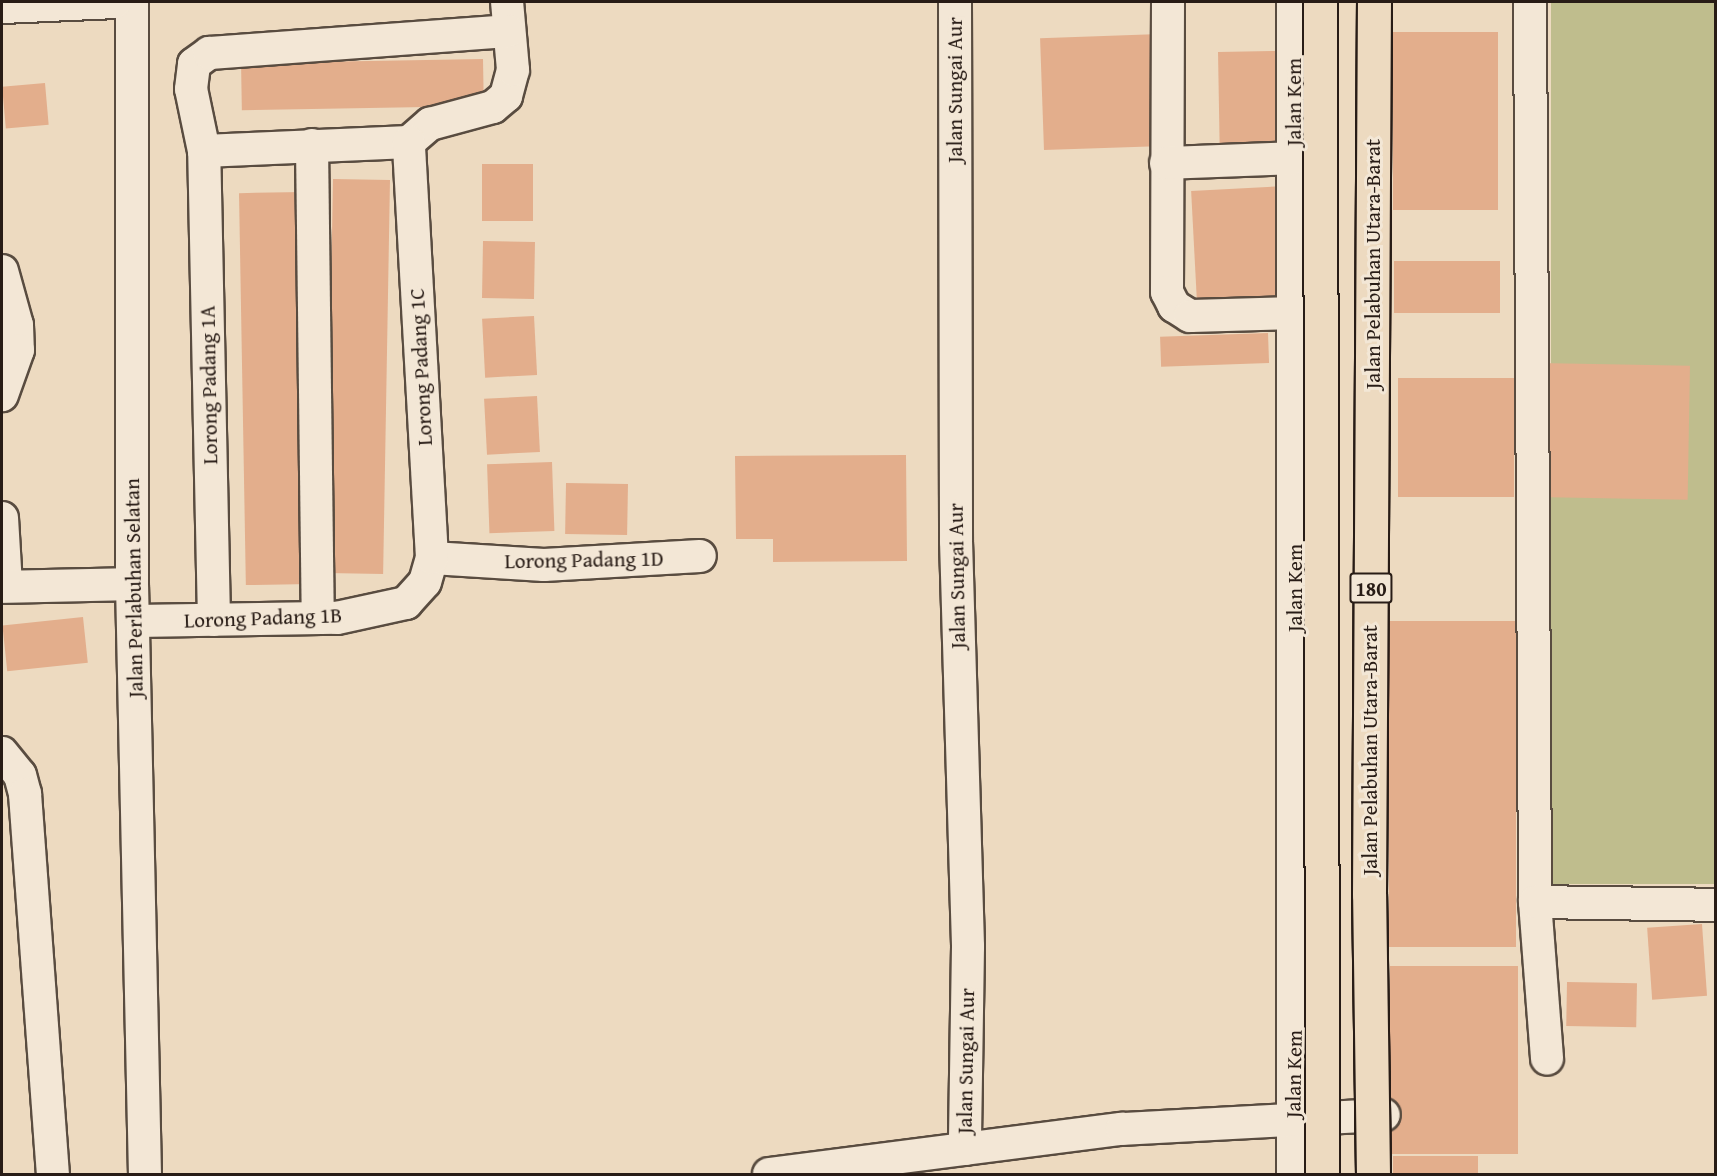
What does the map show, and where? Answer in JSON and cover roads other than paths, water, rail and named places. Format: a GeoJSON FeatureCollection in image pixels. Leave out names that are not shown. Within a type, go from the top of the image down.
{"type":"FeatureCollection","features":[{"type":"Feature","properties":{"kind":"main road","name":"180"},"geometry":{"type":"LineString","coordinates":[[1320,2],[1322,1174]]}},
{"type":"Feature","properties":{"kind":"main road","name":"Jalan Pelabuhan Utara-Barat"},"geometry":{"type":"LineString","coordinates":[[1373,1174],[1369,883],[1374,2]]}},
{"type":"Feature","properties":{"kind":"street"},"geometry":{"type":"LineString","coordinates":[[2,7],[115,2]]}},
{"type":"Feature","properties":{"kind":"street","name":"Jalan Perlabuhan Selatan"},"geometry":{"type":"LineString","coordinates":[[132,2],[132,584],[136,621],[145,1174]]}},
{"type":"Feature","properties":{"kind":"street","name":"Jalan Sungai Aur"},"geometry":{"type":"LineString","coordinates":[[955,2],[956,541],[968,947],[964,1149]]}},
{"type":"Feature","properties":{"kind":"street"},"geometry":{"type":"LineString","coordinates":[[1168,2],[1166,277],[1174,306],[1190,316],[1212,319],[1296,313]]}},
{"type":"Feature","properties":{"kind":"street","name":"Jalan Kem"},"geometry":{"type":"LineString","coordinates":[[1293,2],[1296,313],[1293,1174]]}},
{"type":"Feature","properties":{"kind":"street"},"geometry":{"type":"LineString","coordinates":[[1383,2],[1385,1174]]}},
{"type":"Feature","properties":{"kind":"street"},"geometry":{"type":"LineString","coordinates":[[1530,2],[1535,902],[1547,1059]]}},
{"type":"Feature","properties":{"kind":"street"},"geometry":{"type":"LineString","coordinates":[[204,151],[409,142],[430,124],[500,103],[513,70],[508,16]]}},
{"type":"Feature","properties":{"kind":"street","name":"Lorong Padang 1A"},"geometry":{"type":"LineString","coordinates":[[214,620],[204,151],[191,75],[194,64],[209,53],[508,16]]}},
{"type":"Feature","properties":{"kind":"street","name":"Lorong Padang 1C"},"geometry":{"type":"LineString","coordinates":[[409,142],[432,558],[419,590]]}},
{"type":"Feature","properties":{"kind":"street"},"geometry":{"type":"LineString","coordinates":[[312,145],[318,617]]}},
{"type":"Feature","properties":{"kind":"street"},"geometry":{"type":"LineString","coordinates":[[1166,163],[1294,158]]}},
{"type":"Feature","properties":{"kind":"street"},"geometry":{"type":"LineString","coordinates":[[2,272],[17,325],[18,350],[2,395]]}},
{"type":"Feature","properties":{"kind":"street"},"geometry":{"type":"LineString","coordinates":[[2,518],[4,587],[132,584]]}},
{"type":"Feature","properties":{"kind":"street","name":"Lorong Padang 1D"},"geometry":{"type":"LineString","coordinates":[[432,558],[544,565],[700,556]]}},
{"type":"Feature","properties":{"kind":"street","name":"Lorong Padang 1B"},"geometry":{"type":"LineString","coordinates":[[136,621],[318,617],[394,608],[419,590]]}},
{"type":"Feature","properties":{"kind":"street"},"geometry":{"type":"LineString","coordinates":[[2,753],[20,775],[25,794],[53,1174]]}},
{"type":"Feature","properties":{"kind":"street"},"geometry":{"type":"LineString","coordinates":[[1535,902],[1716,905]]}},
{"type":"Feature","properties":{"kind":"street"},"geometry":{"type":"LineString","coordinates":[[769,1174],[1122,1129],[1384,1115]]}}]}
